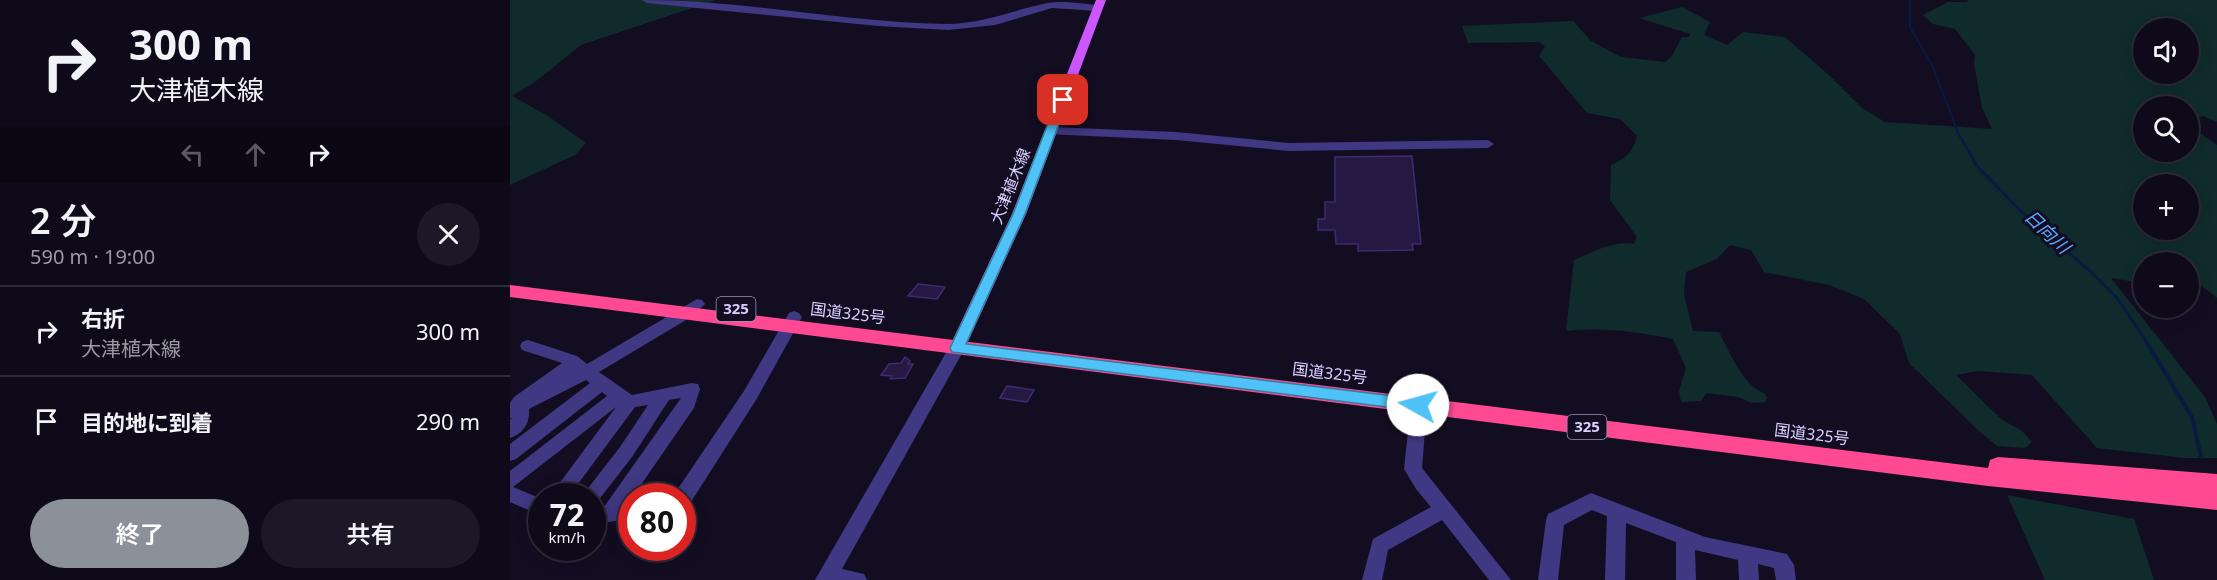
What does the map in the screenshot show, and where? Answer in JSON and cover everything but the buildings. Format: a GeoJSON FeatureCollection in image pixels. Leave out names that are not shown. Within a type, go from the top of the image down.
{"type":"FeatureCollection","features":[{"type":"Feature","properties":{"kind":"highway","name":"国道325号"},"geometry":{"type":"LineString","coordinates":[[510,280],[792,322],[1419,400],[1982,464],[2217,483]]}},
{"type":"Feature","properties":{"kind":"highway","name":"国道325号"},"geometry":{"type":"LineString","coordinates":[[510,291],[692,308]]}},
{"type":"Feature","properties":{"kind":"highway","name":"国道325号"},"geometry":{"type":"LineString","coordinates":[[1419,400],[1988,477],[2217,501]]}},
{"type":"Feature","properties":{"kind":"main road","name":"大津植木線"},"geometry":{"type":"LineString","coordinates":[[960,344],[1019,214],[1100,4]]}},
{"type":"Feature","properties":{"kind":"street"},"geometry":{"type":"LineString","coordinates":[[647,0],[878,23],[948,27],[995,22],[1051,5],[1100,4]]}},
{"type":"Feature","properties":{"kind":"street"},"geometry":{"type":"LineString","coordinates":[[1051,131],[1176,136],[1289,147],[1488,144]]}},
{"type":"Feature","properties":{"kind":"street"},"geometry":{"type":"LineString","coordinates":[[510,431],[521,420],[516,409],[520,402],[692,308]]}},
{"type":"Feature","properties":{"kind":"street"},"geometry":{"type":"LineString","coordinates":[[692,483],[750,395],[766,363],[792,322]]}},
{"type":"Feature","properties":{"kind":"street"},"geometry":{"type":"LineString","coordinates":[[857,580],[826,578],[960,344]]}},
{"type":"Feature","properties":{"kind":"street"},"geometry":{"type":"LineString","coordinates":[[528,346],[559,355],[581,367],[625,399]]}},
{"type":"Feature","properties":{"kind":"street"},"geometry":{"type":"LineString","coordinates":[[510,454],[603,382]]}},
{"type":"Feature","properties":{"kind":"street"},"geometry":{"type":"LineString","coordinates":[[510,480],[625,399],[692,389],[688,403],[609,515],[606,515]]}},
{"type":"Feature","properties":{"kind":"street"},"geometry":{"type":"LineString","coordinates":[[601,483],[626,452],[664,394]]}},
{"type":"Feature","properties":{"kind":"street"},"geometry":{"type":"LineString","coordinates":[[568,483],[625,399]]}},
{"type":"Feature","properties":{"kind":"street"},"geometry":{"type":"LineString","coordinates":[[1419,400],[1413,469],[1422,484],[1501,580]]}},
{"type":"Feature","properties":{"kind":"street"},"geometry":{"type":"LineString","coordinates":[[510,494],[528,502]]}},
{"type":"Feature","properties":{"kind":"street"},"geometry":{"type":"LineString","coordinates":[[1548,580],[1555,520],[1590,501],[1705,545],[1780,560],[1784,565],[1786,580]]}},
{"type":"Feature","properties":{"kind":"street"},"geometry":{"type":"LineString","coordinates":[[1372,580],[1380,545],[1444,509]]}},
{"type":"Feature","properties":{"kind":"street"},"geometry":{"type":"LineString","coordinates":[[1615,580],[1617,510]]}},
{"type":"Feature","properties":{"kind":"street"},"geometry":{"type":"LineString","coordinates":[[1685,538],[1686,580]]}},
{"type":"Feature","properties":{"kind":"street"},"geometry":{"type":"LineString","coordinates":[[1747,553],[1749,580]]}},
{"type":"Feature","properties":{"kind":"green space"},"geometry":{"type":"Polygon","coordinates":[[[510,0],[716,0],[581,45],[535,82],[512,96],[548,116],[586,143],[575,155],[510,185],[510,0]]]}},
{"type":"Feature","properties":{"kind":"green space"},"geometry":{"type":"Polygon","coordinates":[[[1968,0],[2217,0],[2217,122],[2203,116],[2199,117],[2199,96],[2133,96],[2133,162],[2199,162],[2199,133],[2217,145],[2217,298],[2199,284],[2199,252],[2133,252],[2133,281],[2111,278],[2133,306],[2133,318],[2143,318],[2205,397],[2217,424],[2217,458],[2185,458],[2097,448],[2032,375],[1978,371],[1956,375],[2001,419],[2022,431],[2032,442],[2025,448],[1997,446],[1909,363],[1900,334],[1864,299],[1829,285],[1764,272],[1751,250],[1730,245],[1717,259],[1686,272],[1684,294],[1693,331],[1719,332],[1743,375],[1756,389],[1764,393],[1767,398],[1765,402],[1752,403],[1738,397],[1706,393],[1701,401],[1681,402],[1679,391],[1686,368],[1673,339],[1620,331],[1566,331],[1574,260],[1611,245],[1634,244],[1637,237],[1610,200],[1611,165],[1628,154],[1637,136],[1620,119],[1587,113],[1539,56],[1545,46],[1538,42],[1468,43],[1462,26],[1573,21],[1591,41],[1621,57],[1665,62],[1672,56],[1682,37],[1689,37],[1690,34],[1639,18],[1682,7],[1710,22],[1704,35],[1727,45],[1743,32],[1785,37],[1830,76],[1862,108],[1885,122],[1992,129],[1982,108],[1974,64],[1975,55],[1955,29],[1933,24],[1923,15],[1948,2],[1967,2],[1968,0]]]}},
{"type":"Feature","properties":{"kind":"green space"},"geometry":{"type":"Polygon","coordinates":[[[2007,495],[2134,519],[2154,580],[2045,580],[2007,495]]]}},
{"type":"Feature","properties":{"kind":"waterway","name":"日向川"},"geometry":{"type":"LineString","coordinates":[[1910,0],[1910,27],[1933,67],[1958,133],[1970,154]]}},
{"type":"Feature","properties":{"kind":"waterway","name":"日向川"},"geometry":{"type":"LineString","coordinates":[[1969,152],[1977,166],[2024,214],[2090,271],[2117,298],[2148,344]]}},
{"type":"Feature","properties":{"kind":"waterway","name":"日向川"},"geometry":{"type":"LineString","coordinates":[[2147,343],[2192,417],[2201,457]]}},
{"type":"Feature","properties":{"kind":"route"},"geometry":{"type":"LineString","coordinates":[[1063,100],[1019,214],[957,348],[1418,405]]}}]}
